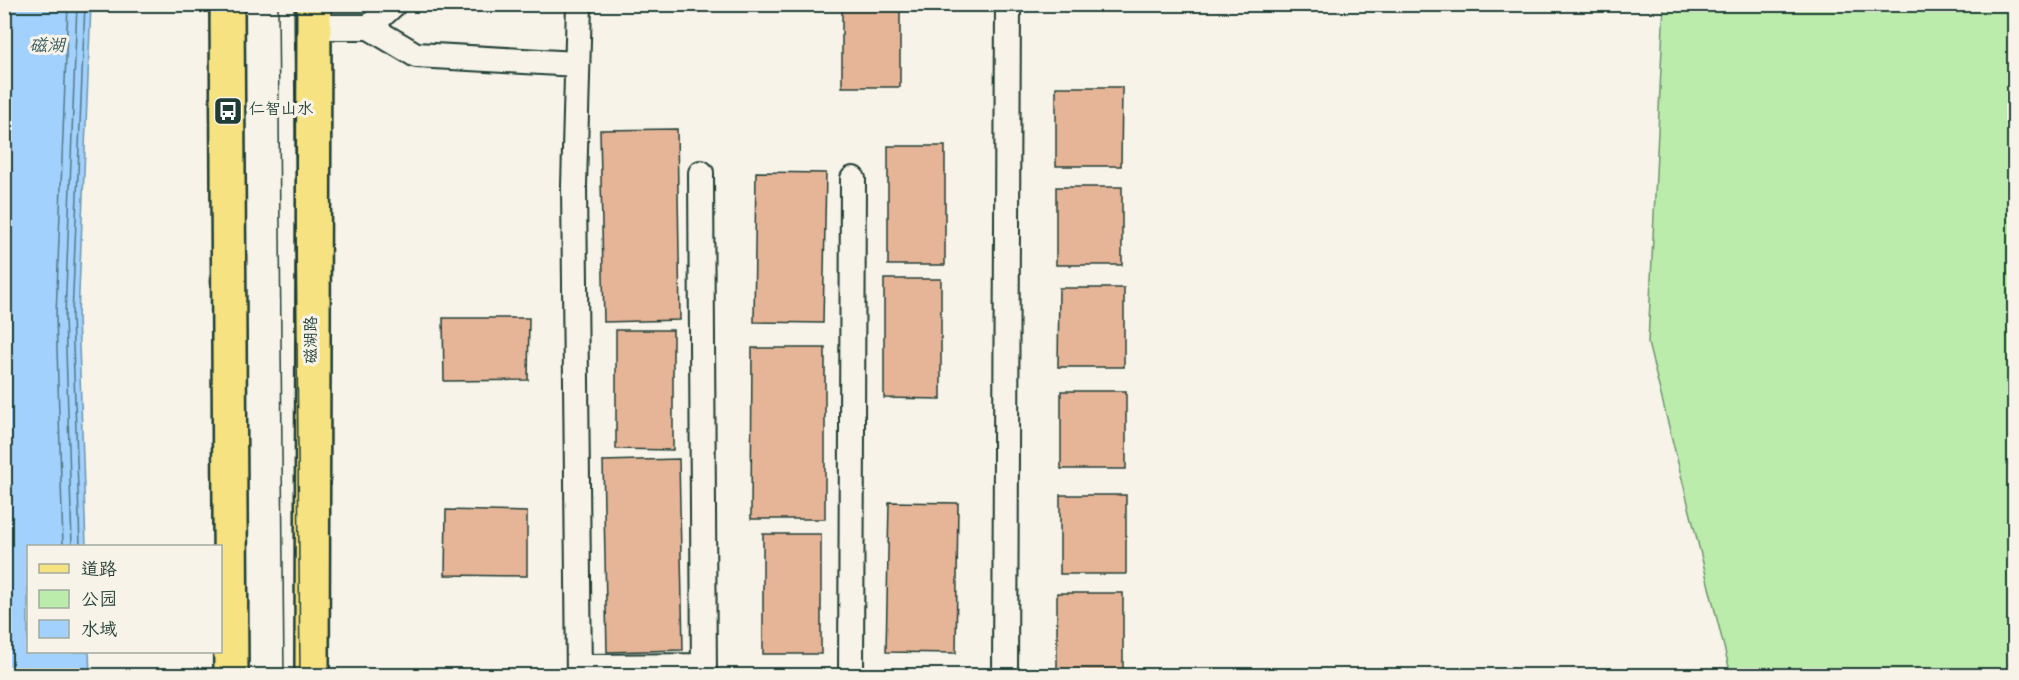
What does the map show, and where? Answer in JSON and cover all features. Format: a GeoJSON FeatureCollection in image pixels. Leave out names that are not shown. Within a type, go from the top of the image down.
{"type":"FeatureCollection","features":[{"type":"Feature","properties":{"kind":"main road"},"geometry":{"type":"LineString","coordinates":[[227,4],[231,675]]}},
{"type":"Feature","properties":{"kind":"main road","name":"磁湖路"},"geometry":{"type":"LineString","coordinates":[[312,675],[314,16]]}},
{"type":"Feature","properties":{"kind":"street"},"geometry":{"type":"LineString","coordinates":[[369,27],[394,4]]}},
{"type":"Feature","properties":{"kind":"street"},"geometry":{"type":"LineString","coordinates":[[579,4],[574,186],[579,671],[704,671],[701,172]]}},
{"type":"Feature","properties":{"kind":"street"},"geometry":{"type":"LineString","coordinates":[[1005,675],[1008,4]]}},
{"type":"Feature","properties":{"kind":"street"},"geometry":{"type":"LineString","coordinates":[[314,16],[369,27],[416,55],[577,64]]}},
{"type":"Feature","properties":{"kind":"street"},"geometry":{"type":"LineString","coordinates":[[851,675],[853,179]]}},
{"type":"Feature","properties":{"kind":"green space"},"geometry":{"type":"Polygon","coordinates":[[[1664,5],[2014,5],[2014,675],[1731,675],[1648,343],[1664,5]]]}},
{"type":"Feature","properties":{"kind":"water","name":"磁湖"},"geometry":{"type":"Polygon","coordinates":[[[4,5],[91,5],[78,316],[86,545],[27,545],[27,653],[89,653],[90,675],[5,675],[4,5]]]}},
{"type":"Feature","properties":{"kind":"building"},"geometry":{"type":"Polygon","coordinates":[[[842,4],[900,4],[900,87],[842,87],[842,4]]]}},
{"type":"Feature","properties":{"kind":"building"},"geometry":{"type":"Polygon","coordinates":[[[1056,87],[1122,87],[1121,166],[1056,166],[1056,87]]]}},
{"type":"Feature","properties":{"kind":"building"},"geometry":{"type":"Polygon","coordinates":[[[677,129],[680,320],[604,322],[600,130],[677,129]]]}},
{"type":"Feature","properties":{"kind":"building"},"geometry":{"type":"Polygon","coordinates":[[[888,146],[945,146],[945,265],[888,265],[888,146]]]}},
{"type":"Feature","properties":{"kind":"building"},"geometry":{"type":"Polygon","coordinates":[[[756,172],[826,173],[823,323],[754,322],[756,172]]]}},
{"type":"Feature","properties":{"kind":"building"},"geometry":{"type":"Polygon","coordinates":[[[1056,187],[1122,187],[1122,265],[1056,265],[1056,187]]]}},
{"type":"Feature","properties":{"kind":"building"},"geometry":{"type":"Polygon","coordinates":[[[884,279],[941,279],[941,399],[884,398],[884,279]]]}},
{"type":"Feature","properties":{"kind":"building"},"geometry":{"type":"Polygon","coordinates":[[[1059,288],[1124,288],[1124,367],[1058,367],[1059,288]]]}},
{"type":"Feature","properties":{"kind":"building"},"geometry":{"type":"Polygon","coordinates":[[[443,318],[529,318],[528,380],[444,381],[443,318]]]}},
{"type":"Feature","properties":{"kind":"building"},"geometry":{"type":"Polygon","coordinates":[[[616,330],[673,330],[673,450],[616,449],[616,330]]]}},
{"type":"Feature","properties":{"kind":"building"},"geometry":{"type":"Polygon","coordinates":[[[752,348],[825,348],[825,519],[751,519],[752,348]]]}},
{"type":"Feature","properties":{"kind":"building"},"geometry":{"type":"Polygon","coordinates":[[[1061,391],[1126,391],[1126,469],[1061,469],[1061,391]]]}},
{"type":"Feature","properties":{"kind":"building"},"geometry":{"type":"Polygon","coordinates":[[[679,459],[683,650],[607,652],[603,461],[679,459]]]}},
{"type":"Feature","properties":{"kind":"building"},"geometry":{"type":"Polygon","coordinates":[[[1060,495],[1126,495],[1126,574],[1060,574],[1060,495]]]}},
{"type":"Feature","properties":{"kind":"building"},"geometry":{"type":"Polygon","coordinates":[[[889,502],[958,503],[956,653],[886,652],[889,502]]]}},
{"type":"Feature","properties":{"kind":"building"},"geometry":{"type":"Polygon","coordinates":[[[446,510],[527,512],[527,576],[445,575],[446,510]]]}},
{"type":"Feature","properties":{"kind":"building"},"geometry":{"type":"Polygon","coordinates":[[[763,534],[821,534],[821,654],[763,654],[763,534]]]}},
{"type":"Feature","properties":{"kind":"building"},"geometry":{"type":"Polygon","coordinates":[[[1057,593],[1123,593],[1123,672],[1057,672],[1057,593]]]}},
{"type":"Feature","properties":{"kind":"building"},"geometry":{"type":"Polygon","coordinates":[[[449,674],[492,674],[492,676],[449,676],[449,674]]]}},
{"type":"Feature","properties":{"kind":"tram line"},"geometry":{"type":"LineString","coordinates":[[278,4],[284,676]]}},
{"type":"Feature","properties":{"kind":"tram line"},"geometry":{"type":"LineString","coordinates":[[294,4],[300,676]]}},
{"type":"Feature","properties":{"kind":"place","name":"仁智山水"},"geometry":{"type":"Point","coordinates":[228,111]}}]}
